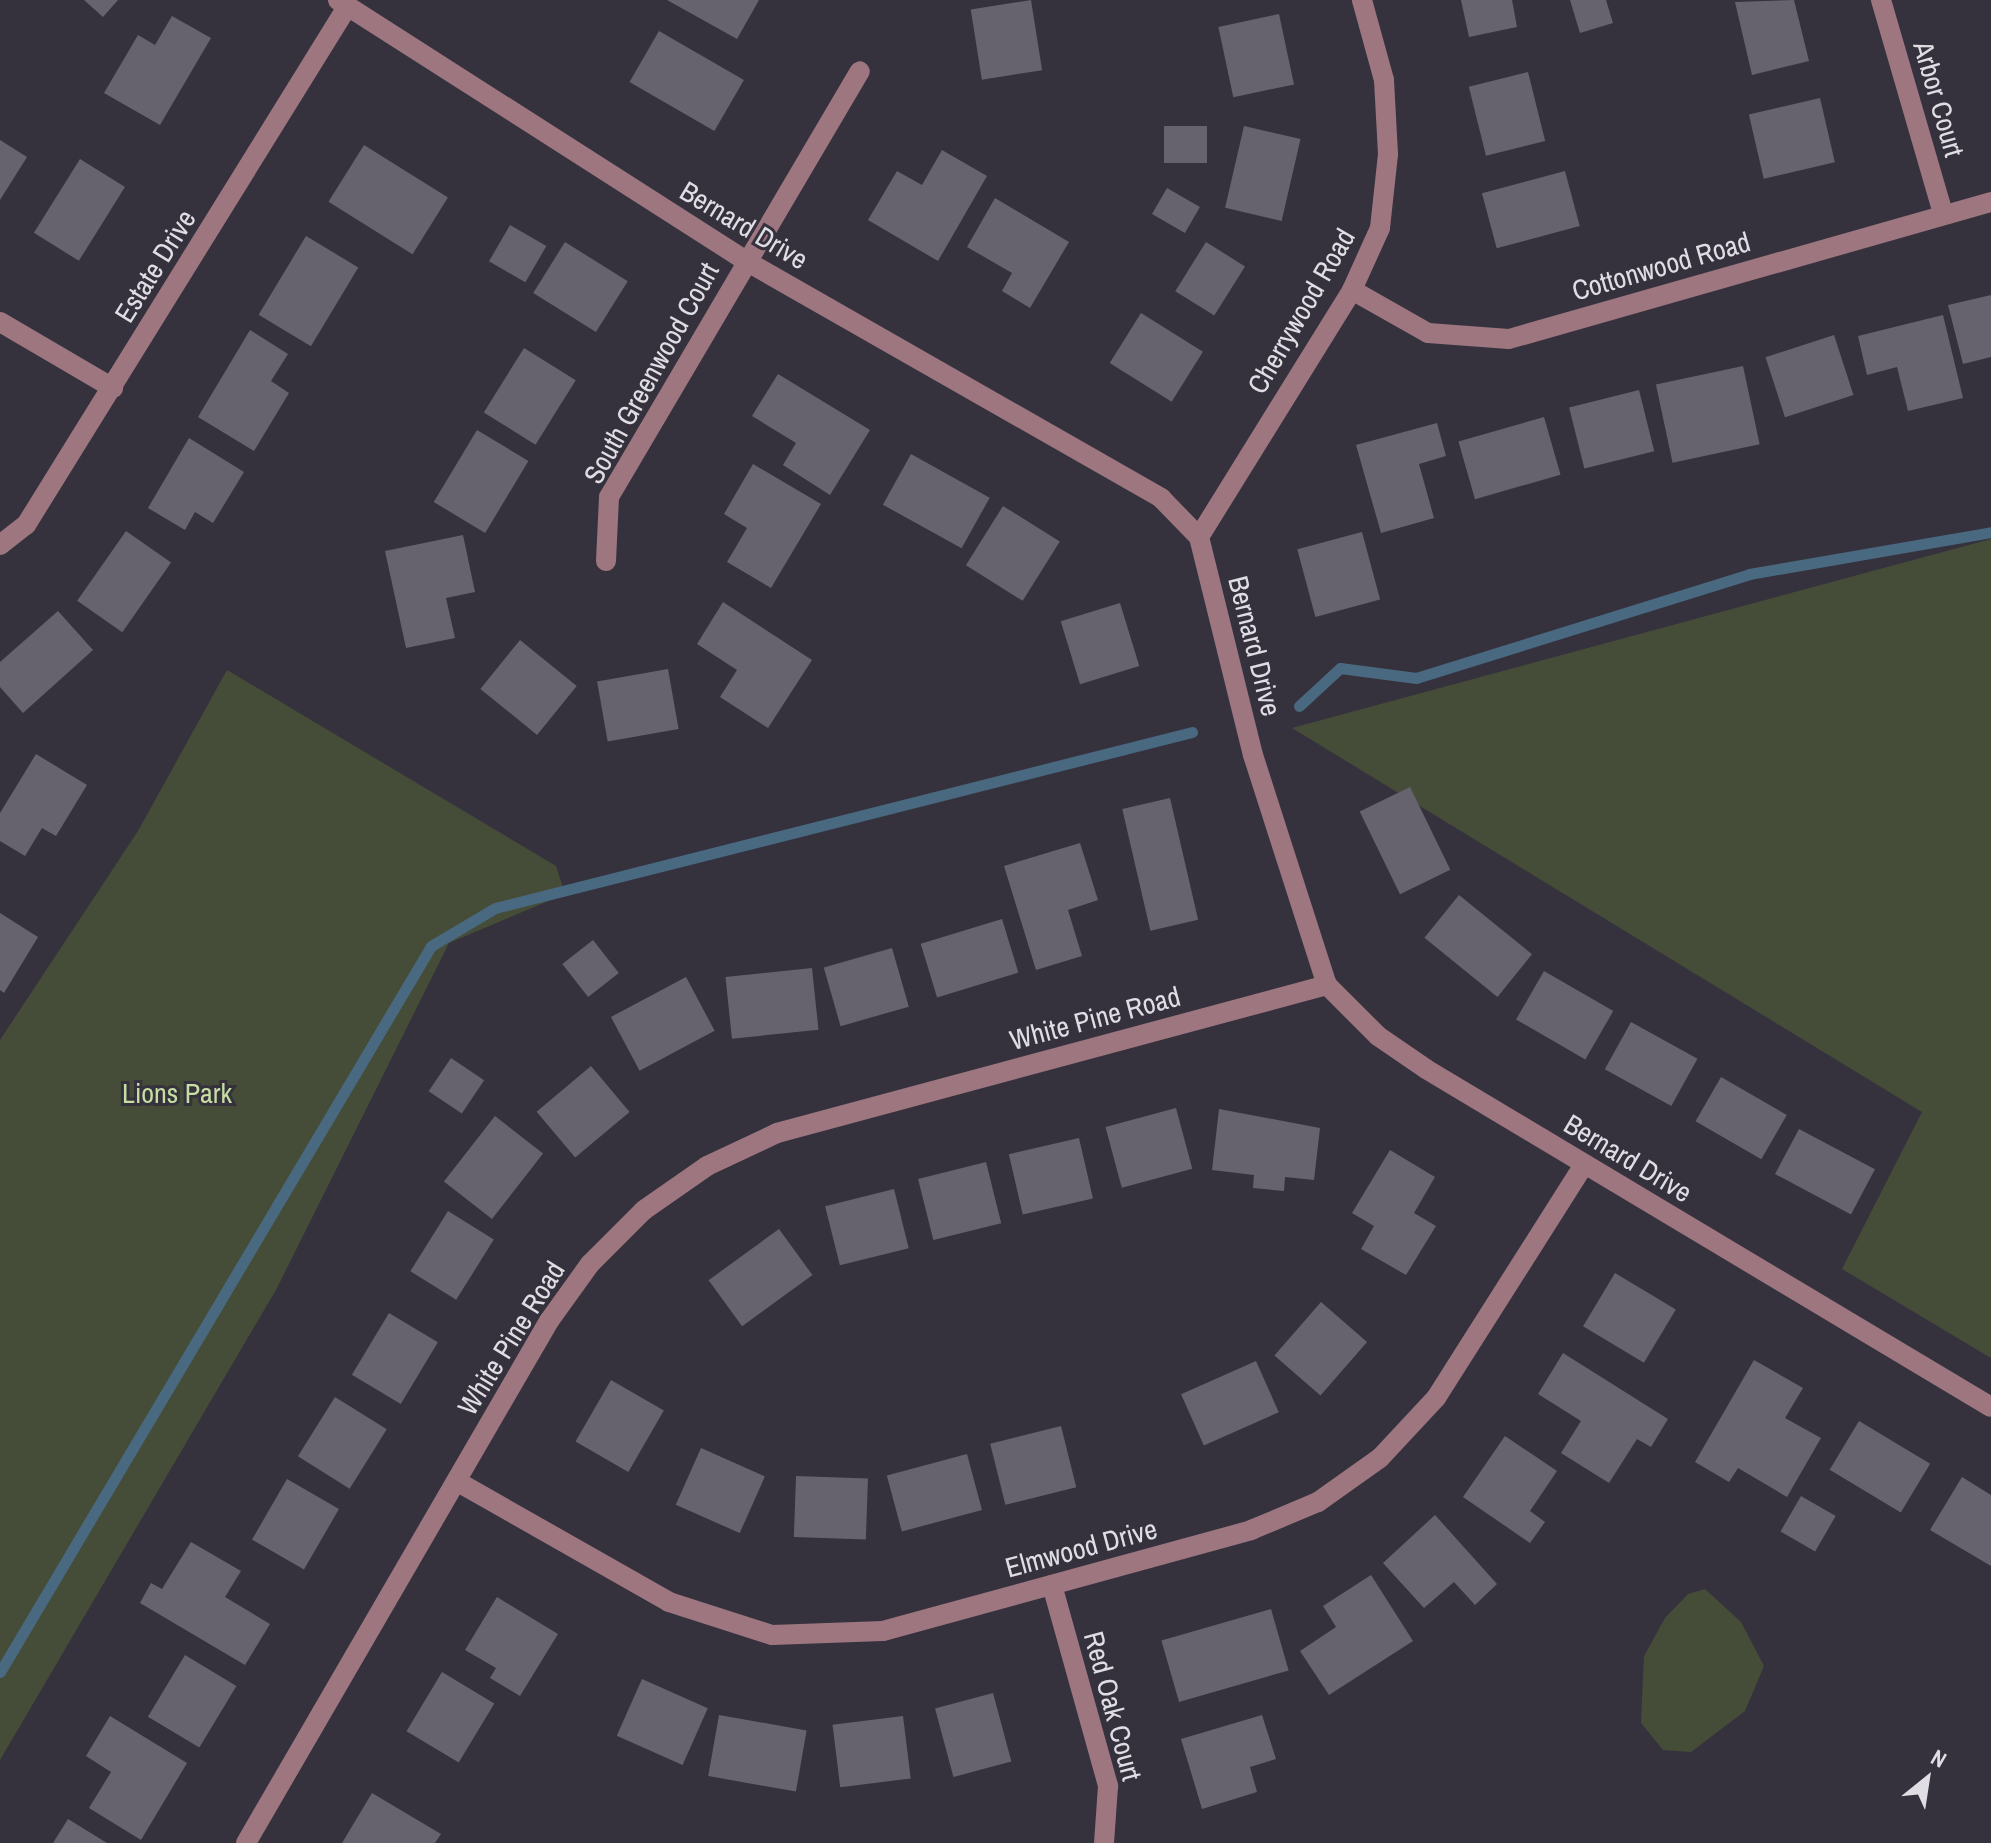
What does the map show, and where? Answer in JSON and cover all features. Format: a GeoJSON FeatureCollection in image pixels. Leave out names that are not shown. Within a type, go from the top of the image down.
{"type":"FeatureCollection","features":[{"type":"Feature","properties":{"kind":"street","name":"Cherrywood Road"},"geometry":{"type":"LineString","coordinates":[[1199,537],[1352,290],[1380,228],[1388,154],[1384,80],[1362,0]]}},
{"type":"Feature","properties":{"kind":"street","name":"Arbor Court"},"geometry":{"type":"LineString","coordinates":[[1881,0],[1943,214]]}},
{"type":"Feature","properties":{"kind":"street","name":"Bernard Drive"},"geometry":{"type":"LineString","coordinates":[[342,3],[746,261],[1161,498],[1199,537],[1253,755],[1327,985],[1378,1036],[1584,1165],[1991,1407]]}},
{"type":"Feature","properties":{"kind":"street","name":"Estate Drive"},"geometry":{"type":"LineString","coordinates":[[0,545],[26,525],[113,388],[342,3]]}},
{"type":"Feature","properties":{"kind":"street","name":"South Greenwood Court"},"geometry":{"type":"LineString","coordinates":[[606,561],[609,497],[860,71]]}},
{"type":"Feature","properties":{"kind":"street","name":"Cottonwood Road"},"geometry":{"type":"LineString","coordinates":[[1352,290],[1428,333],[1509,339],[1991,202]]}},
{"type":"Feature","properties":{"kind":"street"},"geometry":{"type":"LineString","coordinates":[[0,322],[113,388]]}},
{"type":"Feature","properties":{"kind":"street","name":"White Pine Road"},"geometry":{"type":"LineString","coordinates":[[246,1843],[590,1264],[644,1210],[707,1166],[777,1133],[1327,985]]}},
{"type":"Feature","properties":{"kind":"street","name":"Elmwood Drive"},"geometry":{"type":"LineString","coordinates":[[458,1482],[669,1602],[772,1635],[883,1631],[1251,1530],[1318,1502],[1380,1458],[1436,1398],[1584,1165]]}},
{"type":"Feature","properties":{"kind":"street","name":"Red Oak Court"},"geometry":{"type":"LineString","coordinates":[[1052,1585],[1108,1786],[1104,1843]]}},
{"type":"Feature","properties":{"kind":"green space"},"geometry":{"type":"Polygon","coordinates":[[[1991,539],[1991,1358],[1842,1269],[1922,1112],[1292,728],[1991,539]]]}},
{"type":"Feature","properties":{"kind":"green space","name":"Lions Park"},"geometry":{"type":"Polygon","coordinates":[[[227,670],[556,866],[565,894],[449,943],[277,1288],[0,1760],[0,1040],[138,831],[227,670]]]}},
{"type":"Feature","properties":{"kind":"green space"},"geometry":{"type":"Polygon","coordinates":[[[1705,1589],[1741,1622],[1764,1666],[1745,1711],[1691,1752],[1663,1750],[1641,1723],[1644,1656],[1665,1618],[1688,1594],[1705,1589]]]}},
{"type":"Feature","properties":{"kind":"building"},"geometry":{"type":"Polygon","coordinates":[[[84,0],[118,0],[103,17],[84,0]]]}},
{"type":"Feature","properties":{"kind":"building"},"geometry":{"type":"Polygon","coordinates":[[[667,0],[759,0],[737,39],[667,0]]]}},
{"type":"Feature","properties":{"kind":"building"},"geometry":{"type":"Polygon","coordinates":[[[1031,0],[1042,70],[982,80],[971,10],[1031,0]]]}},
{"type":"Feature","properties":{"kind":"building"},"geometry":{"type":"Polygon","coordinates":[[[1461,0],[1512,0],[1517,27],[1469,37],[1461,0]]]}},
{"type":"Feature","properties":{"kind":"building"},"geometry":{"type":"Polygon","coordinates":[[[1570,0],[1606,0],[1613,23],[1580,33],[1570,0]]]}},
{"type":"Feature","properties":{"kind":"building"},"geometry":{"type":"Polygon","coordinates":[[[1794,0],[1809,61],[1752,75],[1735,2],[1794,0]]]}},
{"type":"Feature","properties":{"kind":"building"},"geometry":{"type":"Polygon","coordinates":[[[1279,14],[1294,84],[1233,97],[1218,27],[1279,14]]]}},
{"type":"Feature","properties":{"kind":"building"},"geometry":{"type":"Polygon","coordinates":[[[172,16],[211,38],[160,125],[104,93],[138,35],[155,45],[172,16]]]}},
{"type":"Feature","properties":{"kind":"building"},"geometry":{"type":"Polygon","coordinates":[[[659,31],[744,80],[714,131],[630,82],[659,31]]]}},
{"type":"Feature","properties":{"kind":"building"},"geometry":{"type":"Polygon","coordinates":[[[1528,72],[1545,141],[1486,156],[1469,87],[1528,72]]]}},
{"type":"Feature","properties":{"kind":"building"},"geometry":{"type":"Polygon","coordinates":[[[1820,98],[1835,162],[1764,179],[1749,114],[1820,98]]]}},
{"type":"Feature","properties":{"kind":"building"},"geometry":{"type":"Polygon","coordinates":[[[1164,126],[1207,126],[1207,163],[1164,163],[1164,126]]]}},
{"type":"Feature","properties":{"kind":"building"},"geometry":{"type":"Polygon","coordinates":[[[1244,126],[1301,139],[1282,221],[1225,208],[1244,126]]]}},
{"type":"Feature","properties":{"kind":"building"},"geometry":{"type":"Polygon","coordinates":[[[0,140],[27,157],[0,200],[0,140]]]}},
{"type":"Feature","properties":{"kind":"building"},"geometry":{"type":"Polygon","coordinates":[[[364,145],[448,197],[412,254],[328,202],[364,145]]]}},
{"type":"Feature","properties":{"kind":"building"},"geometry":{"type":"Polygon","coordinates":[[[942,150],[987,176],[938,261],[868,220],[897,171],[922,185],[942,150]]]}},
{"type":"Feature","properties":{"kind":"building"},"geometry":{"type":"Polygon","coordinates":[[[80,159],[125,187],[79,261],[34,233],[80,159]]]}},
{"type":"Feature","properties":{"kind":"building"},"geometry":{"type":"Polygon","coordinates":[[[1565,171],[1580,226],[1497,248],[1482,193],[1565,171]]]}},
{"type":"Feature","properties":{"kind":"building"},"geometry":{"type":"Polygon","coordinates":[[[1167,188],[1200,207],[1185,233],[1152,214],[1167,188]]]}},
{"type":"Feature","properties":{"kind":"building"},"geometry":{"type":"Polygon","coordinates":[[[995,198],[1069,242],[1030,308],[1002,291],[1012,273],[967,247],[995,198]]]}},
{"type":"Feature","properties":{"kind":"building"},"geometry":{"type":"Polygon","coordinates":[[[510,225],[546,246],[525,282],[489,261],[510,225]]]}},
{"type":"Feature","properties":{"kind":"building"},"geometry":{"type":"Polygon","coordinates":[[[306,236],[358,267],[311,346],[259,315],[306,236]]]}},
{"type":"Feature","properties":{"kind":"building"},"geometry":{"type":"Polygon","coordinates":[[[565,242],[628,281],[596,332],[533,293],[565,242]]]}},
{"type":"Feature","properties":{"kind":"building"},"geometry":{"type":"Polygon","coordinates":[[[1206,242],[1245,266],[1214,316],[1175,291],[1206,242]]]}},
{"type":"Feature","properties":{"kind":"building"},"geometry":{"type":"Polygon","coordinates":[[[1991,295],[1991,357],[1963,364],[1948,305],[1991,295]]]}},
{"type":"Feature","properties":{"kind":"building"},"geometry":{"type":"Polygon","coordinates":[[[1141,313],[1203,352],[1172,402],[1110,363],[1141,313]]]}},
{"type":"Feature","properties":{"kind":"building"},"geometry":{"type":"Polygon","coordinates":[[[1943,315],[1963,398],[1908,411],[1897,367],[1867,375],[1858,336],[1943,315]]]}},
{"type":"Feature","properties":{"kind":"building"},"geometry":{"type":"Polygon","coordinates":[[[250,330],[288,354],[271,381],[289,393],[254,451],[198,417],[250,330]]]}},
{"type":"Feature","properties":{"kind":"building"},"geometry":{"type":"Polygon","coordinates":[[[1834,335],[1853,395],[1785,417],[1766,357],[1834,335]]]}},
{"type":"Feature","properties":{"kind":"building"},"geometry":{"type":"Polygon","coordinates":[[[524,348],[576,380],[535,445],[484,412],[524,348]]]}},
{"type":"Feature","properties":{"kind":"building"},"geometry":{"type":"Polygon","coordinates":[[[1743,366],[1760,444],[1673,463],[1656,385],[1743,366]]]}},
{"type":"Feature","properties":{"kind":"building"},"geometry":{"type":"Polygon","coordinates":[[[778,374],[870,430],[830,495],[783,465],[796,443],[752,416],[778,374]]]}},
{"type":"Feature","properties":{"kind":"building"},"geometry":{"type":"Polygon","coordinates":[[[1639,390],[1654,451],[1584,469],[1569,407],[1639,390]]]}},
{"type":"Feature","properties":{"kind":"building"},"geometry":{"type":"Polygon","coordinates":[[[1544,417],[1561,475],[1475,499],[1458,442],[1544,417]]]}},
{"type":"Feature","properties":{"kind":"building"},"geometry":{"type":"Polygon","coordinates":[[[1437,423],[1446,456],[1419,464],[1434,518],[1381,533],[1356,445],[1437,423]]]}},
{"type":"Feature","properties":{"kind":"building"},"geometry":{"type":"Polygon","coordinates":[[[477,430],[528,461],[485,533],[434,502],[477,430]]]}},
{"type":"Feature","properties":{"kind":"building"},"geometry":{"type":"Polygon","coordinates":[[[189,438],[244,472],[213,523],[195,512],[185,530],[148,508],[189,438]]]}},
{"type":"Feature","properties":{"kind":"building"},"geometry":{"type":"Polygon","coordinates":[[[911,454],[990,498],[962,548],[883,505],[911,454]]]}},
{"type":"Feature","properties":{"kind":"building"},"geometry":{"type":"Polygon","coordinates":[[[753,464],[821,504],[771,588],[727,562],[747,528],[724,514],[753,464]]]}},
{"type":"Feature","properties":{"kind":"building"},"geometry":{"type":"Polygon","coordinates":[[[1003,506],[1060,542],[1023,601],[966,565],[1003,506]]]}},
{"type":"Feature","properties":{"kind":"building"},"geometry":{"type":"Polygon","coordinates":[[[126,531],[171,563],[122,632],[77,601],[126,531]]]}},
{"type":"Feature","properties":{"kind":"building"},"geometry":{"type":"Polygon","coordinates":[[[1362,532],[1380,600],[1315,617],[1297,549],[1362,532]]]}},
{"type":"Feature","properties":{"kind":"building"},"geometry":{"type":"Polygon","coordinates":[[[463,535],[475,592],[446,598],[455,638],[406,648],[385,551],[463,535]]]}},
{"type":"Feature","properties":{"kind":"building"},"geometry":{"type":"Polygon","coordinates":[[[723,602],[812,660],[768,728],[720,697],[737,670],[697,644],[723,602]]]}},
{"type":"Feature","properties":{"kind":"building"},"geometry":{"type":"Polygon","coordinates":[[[1120,603],[1139,666],[1080,684],[1061,621],[1120,603]]]}},
{"type":"Feature","properties":{"kind":"building"},"geometry":{"type":"Polygon","coordinates":[[[58,611],[93,650],[23,713],[0,687],[0,662],[58,611]]]}},
{"type":"Feature","properties":{"kind":"building"},"geometry":{"type":"Polygon","coordinates":[[[520,640],[577,686],[537,735],[480,689],[520,640]]]}},
{"type":"Feature","properties":{"kind":"building"},"geometry":{"type":"Polygon","coordinates":[[[668,669],[679,729],[608,742],[597,682],[668,669]]]}},
{"type":"Feature","properties":{"kind":"building"},"geometry":{"type":"Polygon","coordinates":[[[36,754],[87,785],[56,836],[42,828],[25,856],[0,841],[0,813],[36,754]]]}},
{"type":"Feature","properties":{"kind":"building"},"geometry":{"type":"Polygon","coordinates":[[[1410,787],[1450,870],[1400,894],[1360,812],[1410,787]]]}},
{"type":"Feature","properties":{"kind":"building"},"geometry":{"type":"Polygon","coordinates":[[[1170,798],[1198,920],[1150,931],[1122,809],[1170,798]]]}},
{"type":"Feature","properties":{"kind":"building"},"geometry":{"type":"Polygon","coordinates":[[[1080,843],[1098,900],[1068,910],[1082,956],[1036,970],[1004,866],[1080,843]]]}},
{"type":"Feature","properties":{"kind":"building"},"geometry":{"type":"Polygon","coordinates":[[[1459,895],[1532,954],[1497,997],[1424,938],[1459,895]]]}},
{"type":"Feature","properties":{"kind":"building"},"geometry":{"type":"Polygon","coordinates":[[[0,913],[38,937],[4,993],[0,990],[0,913]]]}},
{"type":"Feature","properties":{"kind":"building"},"geometry":{"type":"Polygon","coordinates":[[[1002,919],[1018,973],[937,997],[921,944],[1002,919]]]}},
{"type":"Feature","properties":{"kind":"building"},"geometry":{"type":"Polygon","coordinates":[[[593,940],[619,973],[588,997],[562,964],[593,940]]]}},
{"type":"Feature","properties":{"kind":"building"},"geometry":{"type":"Polygon","coordinates":[[[892,948],[909,1007],[841,1026],[824,968],[892,948]]]}},
{"type":"Feature","properties":{"kind":"building"},"geometry":{"type":"Polygon","coordinates":[[[812,968],[818,1030],[732,1039],[725,977],[812,968]]]}},
{"type":"Feature","properties":{"kind":"building"},"geometry":{"type":"Polygon","coordinates":[[[1544,971],[1613,1011],[1585,1059],[1516,1019],[1544,971]]]}},
{"type":"Feature","properties":{"kind":"building"},"geometry":{"type":"Polygon","coordinates":[[[686,977],[715,1031],[640,1071],[611,1017],[686,977]]]}},
{"type":"Feature","properties":{"kind":"building"},"geometry":{"type":"Polygon","coordinates":[[[1631,1022],[1697,1059],[1671,1106],[1605,1069],[1631,1022]]]}},
{"type":"Feature","properties":{"kind":"building"},"geometry":{"type":"Polygon","coordinates":[[[451,1058],[484,1080],[462,1114],[429,1091],[451,1058]]]}},
{"type":"Feature","properties":{"kind":"building"},"geometry":{"type":"Polygon","coordinates":[[[591,1066],[630,1112],[575,1158],[537,1112],[591,1066]]]}},
{"type":"Feature","properties":{"kind":"building"},"geometry":{"type":"Polygon","coordinates":[[[1721,1077],[1787,1115],[1761,1159],[1696,1121],[1721,1077]]]}},
{"type":"Feature","properties":{"kind":"building"},"geometry":{"type":"Polygon","coordinates":[[[1176,1108],[1192,1169],[1122,1188],[1105,1127],[1176,1108]]]}},
{"type":"Feature","properties":{"kind":"building"},"geometry":{"type":"Polygon","coordinates":[[[1219,1109],[1320,1128],[1314,1180],[1285,1177],[1284,1191],[1253,1188],[1254,1175],[1212,1170],[1219,1109]]]}},
{"type":"Feature","properties":{"kind":"building"},"geometry":{"type":"Polygon","coordinates":[[[495,1116],[543,1154],[492,1219],[444,1181],[495,1116]]]}},
{"type":"Feature","properties":{"kind":"building"},"geometry":{"type":"Polygon","coordinates":[[[1799,1129],[1875,1169],[1851,1214],[1775,1174],[1799,1129]]]}},
{"type":"Feature","properties":{"kind":"building"},"geometry":{"type":"Polygon","coordinates":[[[1079,1138],[1093,1198],[1023,1215],[1009,1154],[1079,1138]]]}},
{"type":"Feature","properties":{"kind":"building"},"geometry":{"type":"Polygon","coordinates":[[[1390,1150],[1435,1177],[1414,1213],[1436,1226],[1406,1275],[1361,1249],[1374,1226],[1352,1213],[1390,1150]]]}},
{"type":"Feature","properties":{"kind":"building"},"geometry":{"type":"Polygon","coordinates":[[[986,1162],[1001,1223],[933,1240],[918,1179],[986,1162]]]}},
{"type":"Feature","properties":{"kind":"building"},"geometry":{"type":"Polygon","coordinates":[[[894,1189],[909,1248],[840,1265],[825,1206],[894,1189]]]}},
{"type":"Feature","properties":{"kind":"building"},"geometry":{"type":"Polygon","coordinates":[[[448,1211],[494,1240],[456,1300],[410,1271],[448,1211]]]}},
{"type":"Feature","properties":{"kind":"building"},"geometry":{"type":"Polygon","coordinates":[[[779,1229],[813,1275],[742,1326],[709,1280],[779,1229]]]}},
{"type":"Feature","properties":{"kind":"building"},"geometry":{"type":"Polygon","coordinates":[[[1615,1273],[1676,1310],[1644,1363],[1583,1326],[1615,1273]]]}},
{"type":"Feature","properties":{"kind":"building"},"geometry":{"type":"Polygon","coordinates":[[[1321,1302],[1367,1342],[1320,1396],[1274,1356],[1321,1302]]]}},
{"type":"Feature","properties":{"kind":"building"},"geometry":{"type":"Polygon","coordinates":[[[389,1313],[438,1342],[401,1404],[352,1375],[389,1313]]]}},
{"type":"Feature","properties":{"kind":"building"},"geometry":{"type":"Polygon","coordinates":[[[1563,1353],[1668,1419],[1651,1447],[1637,1439],[1609,1483],[1561,1453],[1581,1421],[1538,1394],[1563,1353]]]}},
{"type":"Feature","properties":{"kind":"building"},"geometry":{"type":"Polygon","coordinates":[[[1754,1360],[1803,1388],[1785,1418],[1821,1438],[1787,1497],[1738,1468],[1729,1482],[1695,1462],[1754,1360]]]}},
{"type":"Feature","properties":{"kind":"building"},"geometry":{"type":"Polygon","coordinates":[[[1256,1361],[1279,1412],[1204,1446],[1181,1394],[1256,1361]]]}},
{"type":"Feature","properties":{"kind":"building"},"geometry":{"type":"Polygon","coordinates":[[[611,1380],[664,1410],[628,1472],[576,1441],[611,1380]]]}},
{"type":"Feature","properties":{"kind":"building"},"geometry":{"type":"Polygon","coordinates":[[[335,1397],[387,1429],[350,1489],[298,1456],[335,1397]]]}},
{"type":"Feature","properties":{"kind":"building"},"geometry":{"type":"Polygon","coordinates":[[[1859,1421],[1930,1464],[1901,1513],[1830,1470],[1859,1421]]]}},
{"type":"Feature","properties":{"kind":"building"},"geometry":{"type":"Polygon","coordinates":[[[1061,1426],[1076,1487],[1005,1505],[990,1444],[1061,1426]]]}},
{"type":"Feature","properties":{"kind":"building"},"geometry":{"type":"Polygon","coordinates":[[[1505,1436],[1557,1471],[1530,1511],[1545,1522],[1530,1543],[1463,1497],[1505,1436]]]}},
{"type":"Feature","properties":{"kind":"building"},"geometry":{"type":"Polygon","coordinates":[[[701,1448],[765,1476],[740,1533],[676,1505],[701,1448]]]}},
{"type":"Feature","properties":{"kind":"building"},"geometry":{"type":"Polygon","coordinates":[[[967,1454],[982,1510],[902,1532],[887,1475],[967,1454]]]}},
{"type":"Feature","properties":{"kind":"building"},"geometry":{"type":"Polygon","coordinates":[[[796,1476],[868,1479],[866,1539],[794,1537],[796,1476]]]}},
{"type":"Feature","properties":{"kind":"building"},"geometry":{"type":"Polygon","coordinates":[[[1962,1477],[1991,1495],[1991,1566],[1930,1530],[1962,1477]]]}},
{"type":"Feature","properties":{"kind":"building"},"geometry":{"type":"Polygon","coordinates":[[[287,1479],[339,1509],[304,1570],[252,1540],[287,1479]]]}},
{"type":"Feature","properties":{"kind":"building"},"geometry":{"type":"Polygon","coordinates":[[[1801,1496],[1836,1516],[1815,1552],[1780,1532],[1801,1496]]]}},
{"type":"Feature","properties":{"kind":"building"},"geometry":{"type":"Polygon","coordinates":[[[1435,1515],[1497,1584],[1475,1605],[1454,1582],[1424,1608],[1383,1563],[1435,1515]]]}},
{"type":"Feature","properties":{"kind":"building"},"geometry":{"type":"Polygon","coordinates":[[[191,1542],[241,1571],[225,1597],[270,1624],[245,1665],[140,1603],[151,1583],[162,1589],[191,1542]]]}},
{"type":"Feature","properties":{"kind":"building"},"geometry":{"type":"Polygon","coordinates":[[[1371,1575],[1413,1641],[1329,1695],[1300,1651],[1336,1627],[1323,1606],[1371,1575]]]}},
{"type":"Feature","properties":{"kind":"building"},"geometry":{"type":"Polygon","coordinates":[[[497,1597],[558,1634],[520,1696],[490,1678],[496,1668],[465,1650],[497,1597]]]}},
{"type":"Feature","properties":{"kind":"building"},"geometry":{"type":"Polygon","coordinates":[[[1271,1609],[1289,1671],[1179,1702],[1161,1640],[1271,1609]]]}},
{"type":"Feature","properties":{"kind":"building"},"geometry":{"type":"Polygon","coordinates":[[[185,1655],[236,1686],[199,1748],[148,1717],[185,1655]]]}},
{"type":"Feature","properties":{"kind":"building"},"geometry":{"type":"Polygon","coordinates":[[[442,1672],[494,1703],[459,1763],[406,1731],[442,1672]]]}},
{"type":"Feature","properties":{"kind":"building"},"geometry":{"type":"Polygon","coordinates":[[[642,1679],[708,1708],[683,1765],[617,1736],[642,1679]]]}},
{"type":"Feature","properties":{"kind":"building"},"geometry":{"type":"Polygon","coordinates":[[[993,1693],[1011,1762],[953,1777],[935,1709],[993,1693]]]}},
{"type":"Feature","properties":{"kind":"building"},"geometry":{"type":"Polygon","coordinates":[[[719,1715],[807,1730],[796,1792],[708,1776],[719,1715]]]}},
{"type":"Feature","properties":{"kind":"building"},"geometry":{"type":"Polygon","coordinates":[[[1262,1715],[1276,1759],[1250,1767],[1257,1792],[1202,1809],[1181,1739],[1262,1715]]]}},
{"type":"Feature","properties":{"kind":"building"},"geometry":{"type":"Polygon","coordinates":[[[110,1716],[187,1763],[141,1840],[89,1808],[111,1772],[86,1756],[110,1716]]]}},
{"type":"Feature","properties":{"kind":"building"},"geometry":{"type":"Polygon","coordinates":[[[903,1716],[911,1779],[840,1787],[833,1725],[903,1716]]]}},
{"type":"Feature","properties":{"kind":"building"},"geometry":{"type":"Polygon","coordinates":[[[372,1793],[441,1834],[435,1843],[342,1843],[372,1793]]]}},
{"type":"Feature","properties":{"kind":"building"},"geometry":{"type":"Polygon","coordinates":[[[68,1819],[107,1843],[53,1843],[68,1819]]]}},
{"type":"Feature","properties":{"kind":"waterway"},"geometry":{"type":"LineString","coordinates":[[1299,706],[1340,668],[1416,678],[1749,574],[1991,532]]}},
{"type":"Feature","properties":{"kind":"waterway"},"geometry":{"type":"LineString","coordinates":[[0,1672],[431,946],[495,908],[1192,732]]}}]}
